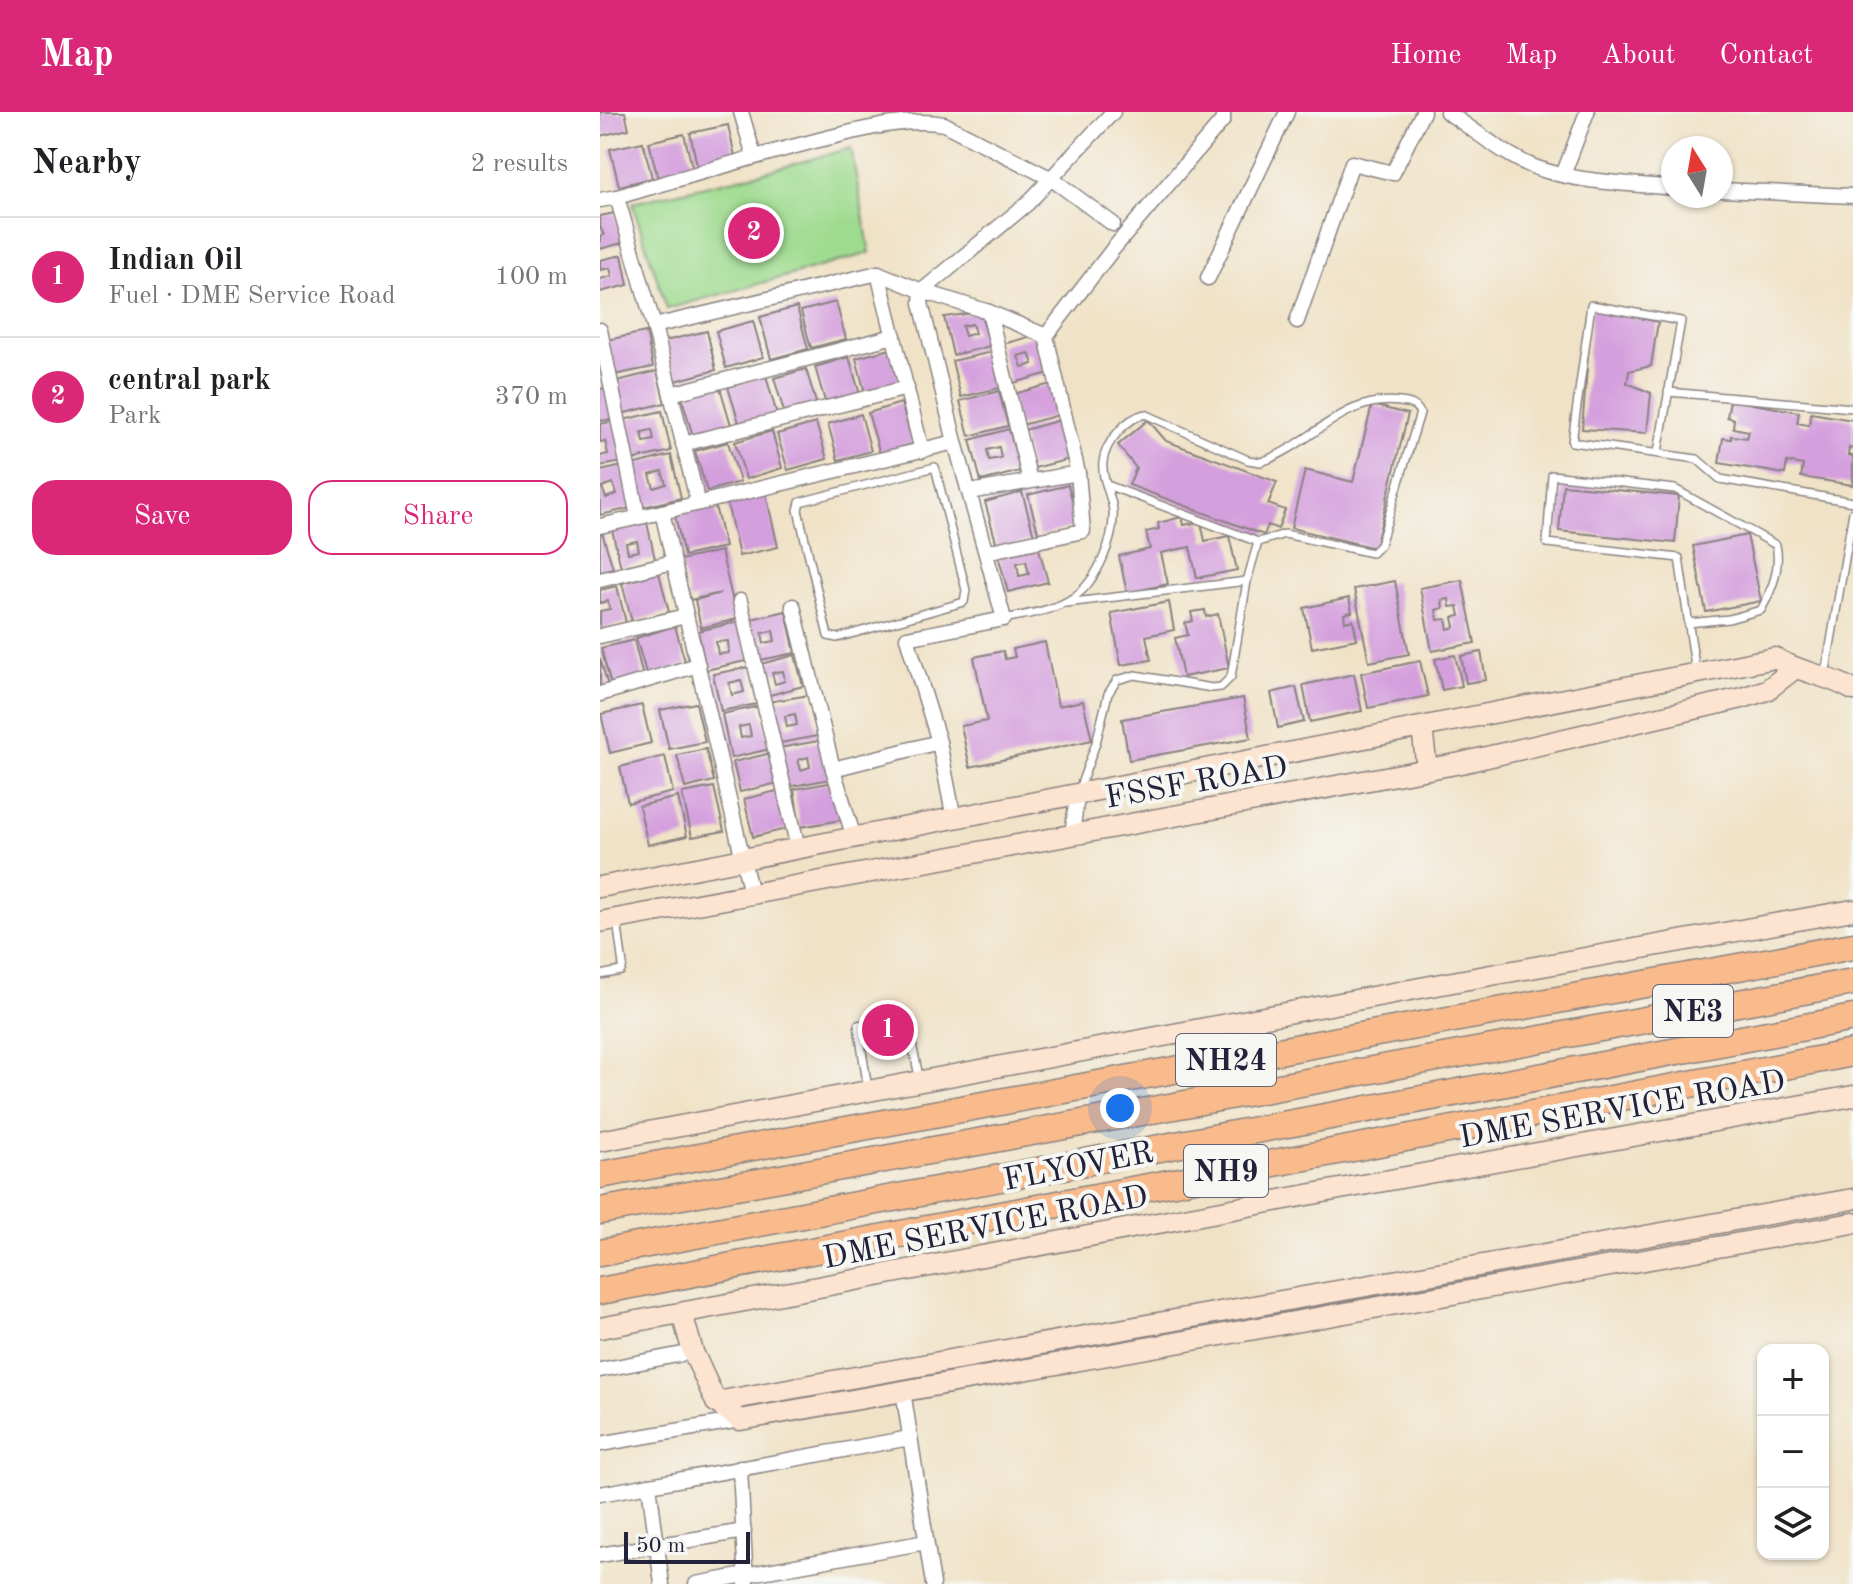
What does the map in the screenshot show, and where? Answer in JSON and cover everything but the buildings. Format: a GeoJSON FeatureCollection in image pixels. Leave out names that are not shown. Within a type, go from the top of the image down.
{"type":"FeatureCollection","features":[{"type":"Feature","properties":{"kind":"highway","name":"NH24"},"geometry":{"type":"LineString","coordinates":[[600,1175],[1853,946]]}},
{"type":"Feature","properties":{"kind":"highway","name":"NE3"},"geometry":{"type":"LineString","coordinates":[[600,1211],[1853,982]]}},
{"type":"Feature","properties":{"kind":"highway","name":"NE3"},"geometry":{"type":"LineString","coordinates":[[600,1253],[1853,1018]]}},
{"type":"Feature","properties":{"kind":"highway","name":"FLYOVER"},"geometry":{"type":"LineString","coordinates":[[600,1291],[1853,1053]]}},
{"type":"Feature","properties":{"kind":"street"},"geometry":{"type":"LineString","coordinates":[[741,112],[754,156]]}},
{"type":"Feature","properties":{"kind":"street"},"geometry":{"type":"LineString","coordinates":[[954,819],[939,742],[907,638],[1004,619],[955,442],[921,303],[922,291],[1028,203],[1113,112]]}},
{"type":"Feature","properties":{"kind":"street"},"geometry":{"type":"LineString","coordinates":[[1046,336],[1113,249],[1223,120],[1223,112]]}},
{"type":"Feature","properties":{"kind":"street"},"geometry":{"type":"LineString","coordinates":[[1208,278],[1287,112]]}},
{"type":"Feature","properties":{"kind":"street"},"geometry":{"type":"LineString","coordinates":[[1297,321],[1352,163],[1393,173],[1423,112]]}},
{"type":"Feature","properties":{"kind":"street"},"geometry":{"type":"LineString","coordinates":[[1447,112],[1517,159],[1563,175],[1661,187]]}},
{"type":"Feature","properties":{"kind":"street"},"geometry":{"type":"LineString","coordinates":[[1563,175],[1587,112]]}},
{"type":"Feature","properties":{"kind":"street"},"geometry":{"type":"LineString","coordinates":[[600,200],[754,156],[867,130],[931,122],[944,124],[1052,179],[1113,224]]}},
{"type":"Feature","properties":{"kind":"street"},"geometry":{"type":"LineString","coordinates":[[1733,191],[1853,196]]}},
{"type":"Feature","properties":{"kind":"street"},"geometry":{"type":"LineString","coordinates":[[617,197],[654,326],[698,503]]}},
{"type":"Feature","properties":{"kind":"street"},"geometry":{"type":"LineString","coordinates":[[654,326],[878,273],[989,312],[1046,336]]}},
{"type":"Feature","properties":{"kind":"street"},"geometry":{"type":"LineString","coordinates":[[878,273],[922,451]]}},
{"type":"Feature","properties":{"kind":"street"},"geometry":{"type":"LineString","coordinates":[[989,312],[1030,481]]}},
{"type":"Feature","properties":{"kind":"street"},"geometry":{"type":"LineString","coordinates":[[600,330],[638,517]]}},
{"type":"Feature","properties":{"kind":"street"},"geometry":{"type":"LineString","coordinates":[[671,394],[894,336]]}},
{"type":"Feature","properties":{"kind":"street"},"geometry":{"type":"LineString","coordinates":[[986,552],[1083,531],[1078,473],[1046,336]]}},
{"type":"Feature","properties":{"kind":"street"},"geometry":{"type":"LineString","coordinates":[[683,444],[907,388]]}},
{"type":"Feature","properties":{"kind":"street"},"geometry":{"type":"LineString","coordinates":[[600,526],[955,442]]}},
{"type":"Feature","properties":{"kind":"street"},"geometry":{"type":"LineString","coordinates":[[970,492],[1078,473]]}},
{"type":"Feature","properties":{"kind":"street"},"geometry":{"type":"LineString","coordinates":[[662,512],[751,894]]}},
{"type":"Feature","properties":{"kind":"street"},"geometry":{"type":"LineString","coordinates":[[600,580],[673,562]]}},
{"type":"Feature","properties":{"kind":"street"},"geometry":{"type":"LineString","coordinates":[[740,601],[798,848]]}},
{"type":"Feature","properties":{"kind":"street"},"geometry":{"type":"LineString","coordinates":[[793,606],[833,769],[854,838]]}},
{"type":"Feature","properties":{"kind":"street"},"geometry":{"type":"LineString","coordinates":[[600,636],[686,616]]}},
{"type":"Feature","properties":{"kind":"street","name":"FSSF ROAD"},"geometry":{"type":"LineString","coordinates":[[600,887],[1775,658],[1794,669],[1853,690]]}},
{"type":"Feature","properties":{"kind":"street"},"geometry":{"type":"LineString","coordinates":[[600,694],[698,665]]}},
{"type":"Feature","properties":{"kind":"street","name":"FSSF ROAD"},"geometry":{"type":"LineString","coordinates":[[608,920],[1427,769],[1742,698],[1767,690],[1794,669]]}},
{"type":"Feature","properties":{"kind":"street"},"geometry":{"type":"LineString","coordinates":[[1422,728],[1427,769]]}},
{"type":"Feature","properties":{"kind":"street"},"geometry":{"type":"LineString","coordinates":[[833,769],[939,742]]}},
{"type":"Feature","properties":{"kind":"street"},"geometry":{"type":"LineString","coordinates":[[1072,835],[1077,796]]}},
{"type":"Feature","properties":{"kind":"street"},"geometry":{"type":"LineString","coordinates":[[600,1141],[1853,910]]}},
{"type":"Feature","properties":{"kind":"street","name":"DME SERVICE ROAD"},"geometry":{"type":"LineString","coordinates":[[600,1328],[1853,1096]]}},
{"type":"Feature","properties":{"kind":"street"},"geometry":{"type":"LineString","coordinates":[[716,1402],[1853,1199]]}},
{"type":"Feature","properties":{"kind":"street"},"geometry":{"type":"LineString","coordinates":[[600,1444],[1853,1223]]}},
{"type":"Feature","properties":{"kind":"street"},"geometry":{"type":"LineString","coordinates":[[1671,1231],[1676,1254]]}},
{"type":"Feature","properties":{"kind":"street"},"geometry":{"type":"LineString","coordinates":[[682,1314],[693,1352],[716,1402],[740,1420]]}},
{"type":"Feature","properties":{"kind":"street"},"geometry":{"type":"LineString","coordinates":[[600,1370],[693,1352]]}},
{"type":"Feature","properties":{"kind":"street"},"geometry":{"type":"LineString","coordinates":[[983,1353],[988,1376]]}},
{"type":"Feature","properties":{"kind":"street"},"geometry":{"type":"LineString","coordinates":[[903,1391],[933,1584]]}},
{"type":"Feature","properties":{"kind":"street"},"geometry":{"type":"LineString","coordinates":[[600,1494],[910,1438]]}},
{"type":"Feature","properties":{"kind":"street"},"geometry":{"type":"LineString","coordinates":[[740,1468],[746,1580]]}},
{"type":"Feature","properties":{"kind":"street"},"geometry":{"type":"LineString","coordinates":[[649,1485],[662,1584]]}},
{"type":"Feature","properties":{"kind":"street"},"geometry":{"type":"LineString","coordinates":[[600,1555],[744,1531]]}},
{"type":"Feature","properties":{"kind":"street"},"geometry":{"type":"LineString","coordinates":[[696,1584],[746,1580],[926,1542]]}},
{"type":"Feature","properties":{"kind":"lane"},"geometry":{"type":"LineString","coordinates":[[1658,452],[1681,321],[1591,305],[1572,442],[1697,459],[1720,479],[1853,502]]}},
{"type":"Feature","properties":{"kind":"lane"},"geometry":{"type":"LineString","coordinates":[[1668,392],[1853,408]]}},
{"type":"Feature","properties":{"kind":"lane"},"geometry":{"type":"LineString","coordinates":[[1061,604],[1087,585],[1102,558],[1113,510],[1103,470],[1106,451],[1126,422],[1135,416],[1145,414],[1248,460],[1261,462],[1363,403],[1383,399],[1417,407],[1419,419],[1377,551],[1365,553],[1285,534],[1258,542],[1107,485]]}},
{"type":"Feature","properties":{"kind":"lane"},"geometry":{"type":"LineString","coordinates":[[935,467],[966,597],[958,605],[901,619],[837,638],[828,636],[798,510],[800,502],[806,499],[935,467]]}},
{"type":"Feature","properties":{"kind":"lane"},"geometry":{"type":"LineString","coordinates":[[1688,623],[1729,619],[1761,610],[1770,595],[1779,559],[1776,545],[1675,489],[1552,475],[1547,543],[1679,558],[1688,623],[1696,675]]}},
{"type":"Feature","properties":{"kind":"lane"},"geometry":{"type":"LineString","coordinates":[[1825,678],[1853,512]]}},
{"type":"Feature","properties":{"kind":"lane"},"geometry":{"type":"LineString","coordinates":[[1077,796],[1096,743],[1108,694],[1117,680],[1135,675],[1212,688],[1221,687],[1231,677],[1247,581],[1258,542]]}},
{"type":"Feature","properties":{"kind":"lane"},"geometry":{"type":"LineString","coordinates":[[1004,619],[1061,604],[1247,581]]}},
{"type":"Feature","properties":{"kind":"lane"},"geometry":{"type":"LineString","coordinates":[[901,619],[907,638]]}},
{"type":"Feature","properties":{"kind":"lane"},"geometry":{"type":"LineString","coordinates":[[600,975],[621,971],[623,965],[608,920]]}},
{"type":"Feature","properties":{"kind":"lane"},"geometry":{"type":"LineString","coordinates":[[868,1091],[858,1025],[906,1016],[920,1081]]}},
{"type":"Feature","properties":{"kind":"green space"},"geometry":{"type":"Polygon","coordinates":[[[851,148],[870,253],[667,309],[632,203],[851,148]]]}},
{"type":"Feature","properties":{"kind":"place","name":"central park"},"geometry":{"type":"Point","coordinates":[754,233]}},
{"type":"Feature","properties":{"kind":"place","name":"Indian Oil"},"geometry":{"type":"Point","coordinates":[888,1030]}}]}
